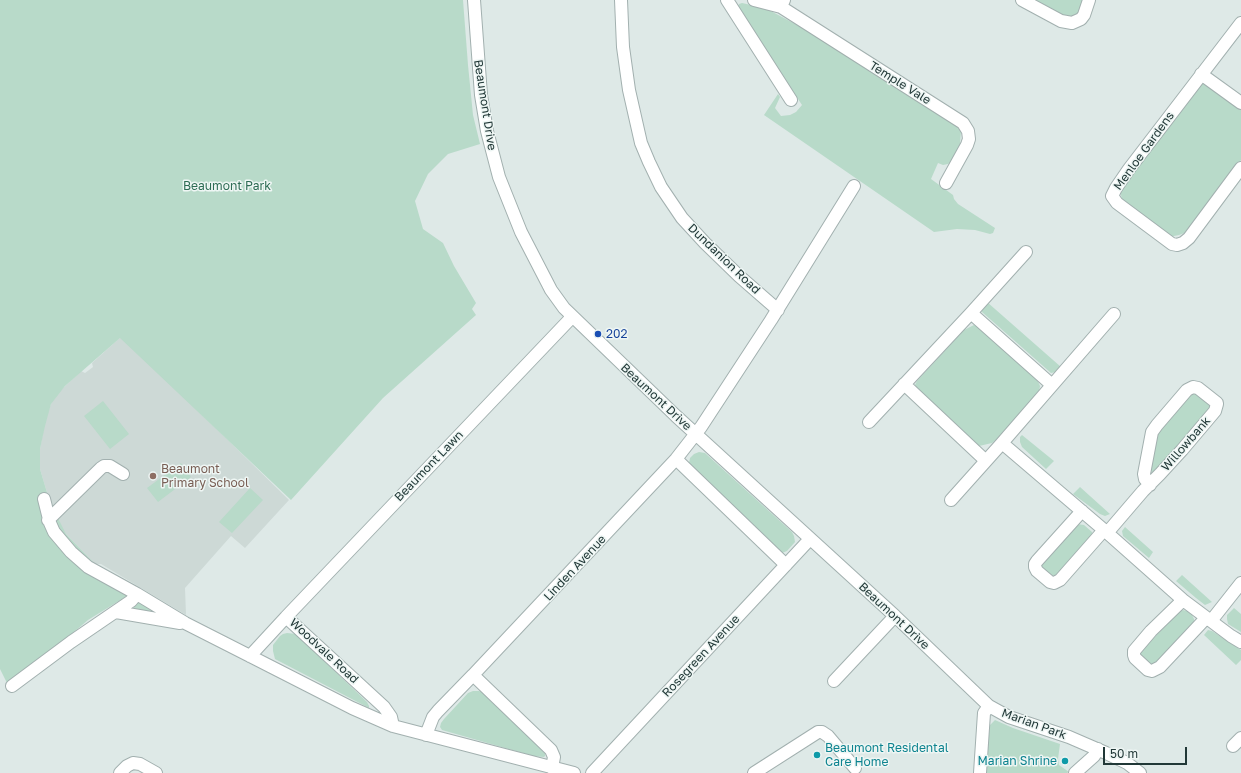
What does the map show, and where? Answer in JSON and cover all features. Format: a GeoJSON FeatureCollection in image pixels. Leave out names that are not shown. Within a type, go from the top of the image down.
{"type":"FeatureCollection","features":[{"type":"Feature","properties":{"kind":"street","name":"Beaumont Drive"},"geometry":{"type":"LineString","coordinates":[[474,0],[481,95],[487,131],[499,178],[521,232],[556,298],[572,317],[696,434],[895,616],[989,706]]}},
{"type":"Feature","properties":{"kind":"street","name":"Dundanion Road"},"geometry":{"type":"LineString","coordinates":[[621,0],[623,47],[629,90],[642,143],[661,187],[682,218],[705,243],[778,310]]}},
{"type":"Feature","properties":{"kind":"street"},"geometry":{"type":"LineString","coordinates":[[727,0],[791,100]]}},
{"type":"Feature","properties":{"kind":"street","name":"Temple Vale"},"geometry":{"type":"LineString","coordinates":[[754,0],[783,3],[963,122],[968,131],[969,139],[946,183]]}},
{"type":"Feature","properties":{"kind":"street"},"geometry":{"type":"LineString","coordinates":[[1022,0],[1061,21],[1072,23],[1081,19],[1084,15],[1089,0]]}},
{"type":"Feature","properties":{"kind":"street","name":"Menloe Gardens"},"geometry":{"type":"LineString","coordinates":[[1241,23],[1125,174],[1112,196],[1117,202],[1172,244],[1178,245],[1189,238],[1241,168]]}},
{"type":"Feature","properties":{"kind":"street"},"geometry":{"type":"LineString","coordinates":[[1201,74],[1241,103]]}},
{"type":"Feature","properties":{"kind":"street","name":"Linden Avenue"},"geometry":{"type":"LineString","coordinates":[[473,675],[676,459],[696,434],[778,310],[854,186]]}},
{"type":"Feature","properties":{"kind":"street"},"geometry":{"type":"LineString","coordinates":[[869,422],[1026,252]]}},
{"type":"Feature","properties":{"kind":"street"},"geometry":{"type":"LineString","coordinates":[[971,313],[1052,385]]}},
{"type":"Feature","properties":{"kind":"street"},"geometry":{"type":"LineString","coordinates":[[951,500],[1114,314]]}},
{"type":"Feature","properties":{"kind":"street","name":"Beaumont Lawn"},"geometry":{"type":"LineString","coordinates":[[286,617],[572,317]]}},
{"type":"Feature","properties":{"kind":"street"},"geometry":{"type":"LineString","coordinates":[[904,384],[986,461]]}},
{"type":"Feature","properties":{"kind":"street","name":"Willowbank"},"geometry":{"type":"LineString","coordinates":[[1082,511],[1035,564],[1037,571],[1050,582],[1054,583],[1060,580],[1150,485],[1215,411],[1217,403],[1198,388],[1193,387],[1188,390],[1157,424],[1152,432],[1144,474],[1146,482],[1150,485]]}},
{"type":"Feature","properties":{"kind":"street"},"geometry":{"type":"LineString","coordinates":[[1002,443],[1106,531],[1183,600],[1241,642]]}},
{"type":"Feature","properties":{"kind":"street"},"geometry":{"type":"LineString","coordinates":[[676,459],[786,565]]}},
{"type":"Feature","properties":{"kind":"street"},"geometry":{"type":"LineString","coordinates":[[48,520],[104,466],[110,466],[123,474]]}},
{"type":"Feature","properties":{"kind":"street"},"geometry":{"type":"LineString","coordinates":[[44,499],[48,520],[54,532],[77,558],[88,567],[185,623],[352,708],[393,726],[574,773]]}},
{"type":"Feature","properties":{"kind":"street","name":"Rosegreen Avenue"},"geometry":{"type":"LineString","coordinates":[[592,773],[810,539]]}},
{"type":"Feature","properties":{"kind":"street"},"geometry":{"type":"LineString","coordinates":[[1183,600],[1151,631],[1134,651],[1135,658],[1148,670],[1152,671],[1160,667],[1209,619],[1241,583]]}},
{"type":"Feature","properties":{"kind":"street"},"geometry":{"type":"LineString","coordinates":[[12,686],[131,601],[137,594]]}},
{"type":"Feature","properties":{"kind":"street"},"geometry":{"type":"LineString","coordinates":[[116,612],[185,623]]}},
{"type":"Feature","properties":{"kind":"street"},"geometry":{"type":"LineString","coordinates":[[834,681],[895,616]]}},
{"type":"Feature","properties":{"kind":"street","name":"Woodvale Road"},"geometry":{"type":"LineString","coordinates":[[250,656],[286,617],[384,707],[391,717],[393,726]]}},
{"type":"Feature","properties":{"kind":"street"},"geometry":{"type":"LineString","coordinates":[[426,735],[433,717],[473,675],[550,750],[554,757],[552,768]]}},
{"type":"Feature","properties":{"kind":"street","name":"Marian Park"},"geometry":{"type":"LineString","coordinates":[[980,773],[984,713],[989,706],[1009,717],[1098,749],[1122,760],[1140,773]]}},
{"type":"Feature","properties":{"kind":"street"},"geometry":{"type":"LineString","coordinates":[[754,773],[818,732],[822,732],[828,736],[855,768]]}},
{"type":"Feature","properties":{"kind":"street"},"geometry":{"type":"LineString","coordinates":[[1076,773],[1094,756],[1098,749]]}},
{"type":"Feature","properties":{"kind":"street"},"geometry":{"type":"LineString","coordinates":[[120,773],[127,766],[140,764],[156,773]]}},
{"type":"Feature","properties":{"kind":"shaded area","name":"Beaumont Primary School"},"geometry":{"type":"Polygon","coordinates":[[[122,336],[289,500],[245,548],[231,536],[185,588],[186,615],[101,564],[95,564],[61,527],[59,520],[60,513],[51,506],[40,469],[40,449],[45,421],[52,401],[81,371],[85,373],[93,367],[92,363],[122,336]]]}},
{"type":"Feature","properties":{"kind":"green space","name":"Beaumont Park"},"geometry":{"type":"Polygon","coordinates":[[[0,0],[463,0],[473,115],[480,144],[448,154],[428,174],[415,201],[423,229],[443,243],[454,266],[476,303],[472,309],[476,315],[383,398],[291,500],[120,338],[65,386],[51,404],[40,449],[40,469],[51,506],[60,513],[59,520],[66,534],[95,564],[140,588],[88,620],[9,687],[0,669],[0,0]]]}},
{"type":"Feature","properties":{"kind":"green space"},"geometry":{"type":"Polygon","coordinates":[[[1034,0],[1083,0],[1078,14],[1068,17],[1034,0]]]}},
{"type":"Feature","properties":{"kind":"green space"},"geometry":{"type":"Polygon","coordinates":[[[742,3],[765,8],[799,26],[956,125],[961,131],[960,144],[951,162],[943,165],[938,163],[931,179],[953,195],[958,204],[995,228],[993,233],[990,234],[975,230],[957,229],[934,232],[764,115],[778,94],[780,97],[775,108],[781,116],[790,115],[796,112],[802,105],[741,13],[738,7],[739,4],[742,3]]]}},
{"type":"Feature","properties":{"kind":"green space"},"geometry":{"type":"Polygon","coordinates":[[[1202,82],[1205,82],[1241,109],[1241,160],[1187,232],[1169,237],[1123,203],[1120,191],[1202,82]]]}},
{"type":"Feature","properties":{"kind":"green space"},"geometry":{"type":"Polygon","coordinates":[[[987,302],[1061,367],[1056,372],[1051,373],[982,312],[981,310],[987,302]]]}},
{"type":"Feature","properties":{"kind":"green space"},"geometry":{"type":"Polygon","coordinates":[[[974,325],[1036,377],[1040,386],[1039,392],[997,439],[992,443],[979,446],[916,389],[915,385],[964,330],[974,325]]]}},
{"type":"Feature","properties":{"kind":"green space"},"geometry":{"type":"Polygon","coordinates":[[[1196,391],[1210,402],[1211,408],[1154,473],[1152,472],[1156,434],[1192,392],[1196,391]]]}},
{"type":"Feature","properties":{"kind":"green space"},"geometry":{"type":"Polygon","coordinates":[[[103,401],[129,434],[110,449],[84,416],[103,401]]]}},
{"type":"Feature","properties":{"kind":"green space"},"geometry":{"type":"Polygon","coordinates":[[[1022,435],[1054,461],[1046,469],[1022,447],[1020,437],[1022,435]]]}},
{"type":"Feature","properties":{"kind":"green space"},"geometry":{"type":"Polygon","coordinates":[[[699,452],[705,453],[792,532],[795,542],[787,551],[782,553],[778,550],[689,463],[690,458],[699,452]]]}},
{"type":"Feature","properties":{"kind":"green space"},"geometry":{"type":"Polygon","coordinates":[[[181,463],[191,477],[158,502],[147,488],[181,463]]]}},
{"type":"Feature","properties":{"kind":"green space"},"geometry":{"type":"Polygon","coordinates":[[[1080,487],[1110,514],[1105,516],[1100,514],[1073,494],[1080,487]]]}},
{"type":"Feature","properties":{"kind":"green space"},"geometry":{"type":"Polygon","coordinates":[[[250,488],[263,500],[232,533],[219,522],[250,488]]]}},
{"type":"Feature","properties":{"kind":"green space"},"geometry":{"type":"Polygon","coordinates":[[[1077,524],[1084,525],[1092,532],[1093,535],[1059,575],[1051,575],[1040,566],[1077,524]]]}},
{"type":"Feature","properties":{"kind":"green space"},"geometry":{"type":"Polygon","coordinates":[[[1125,527],[1153,552],[1149,558],[1123,536],[1122,531],[1125,527]]]}},
{"type":"Feature","properties":{"kind":"green space"},"geometry":{"type":"Polygon","coordinates":[[[1182,575],[1212,602],[1205,605],[1176,581],[1182,575]]]}},
{"type":"Feature","properties":{"kind":"green space"},"geometry":{"type":"Polygon","coordinates":[[[139,601],[160,614],[136,610],[134,605],[139,601]]]}},
{"type":"Feature","properties":{"kind":"green space"},"geometry":{"type":"Polygon","coordinates":[[[1234,608],[1241,614],[1241,632],[1228,624],[1227,615],[1234,608]]]}},
{"type":"Feature","properties":{"kind":"green space"},"geometry":{"type":"Polygon","coordinates":[[[1183,610],[1192,615],[1194,623],[1158,662],[1151,665],[1141,657],[1141,651],[1179,612],[1183,610]]]}},
{"type":"Feature","properties":{"kind":"green space"},"geometry":{"type":"Polygon","coordinates":[[[1208,630],[1212,631],[1241,650],[1241,660],[1236,665],[1204,635],[1208,630]]]}},
{"type":"Feature","properties":{"kind":"green space"},"geometry":{"type":"Polygon","coordinates":[[[287,633],[296,634],[367,702],[369,708],[275,659],[273,645],[280,636],[287,633]]]}},
{"type":"Feature","properties":{"kind":"green space"},"geometry":{"type":"Polygon","coordinates":[[[473,691],[485,693],[545,753],[545,756],[533,756],[442,730],[440,727],[444,719],[468,693],[473,691]]]}},
{"type":"Feature","properties":{"kind":"green space"},"geometry":{"type":"Polygon","coordinates":[[[995,720],[1013,728],[1060,744],[1058,759],[1059,765],[1069,772],[985,773],[990,725],[995,720]]]}},
{"type":"Feature","properties":{"kind":"place","name":"202"},"geometry":{"type":"Point","coordinates":[598,334]}},
{"type":"Feature","properties":{"kind":"place","name":"Beaumont Primary School"},"geometry":{"type":"Point","coordinates":[153,476]}},
{"type":"Feature","properties":{"kind":"place","name":"Beaumont Residental Care Home"},"geometry":{"type":"Point","coordinates":[817,755]}},
{"type":"Feature","properties":{"kind":"place","name":"Marian Shrine"},"geometry":{"type":"Point","coordinates":[1065,761]}}]}
